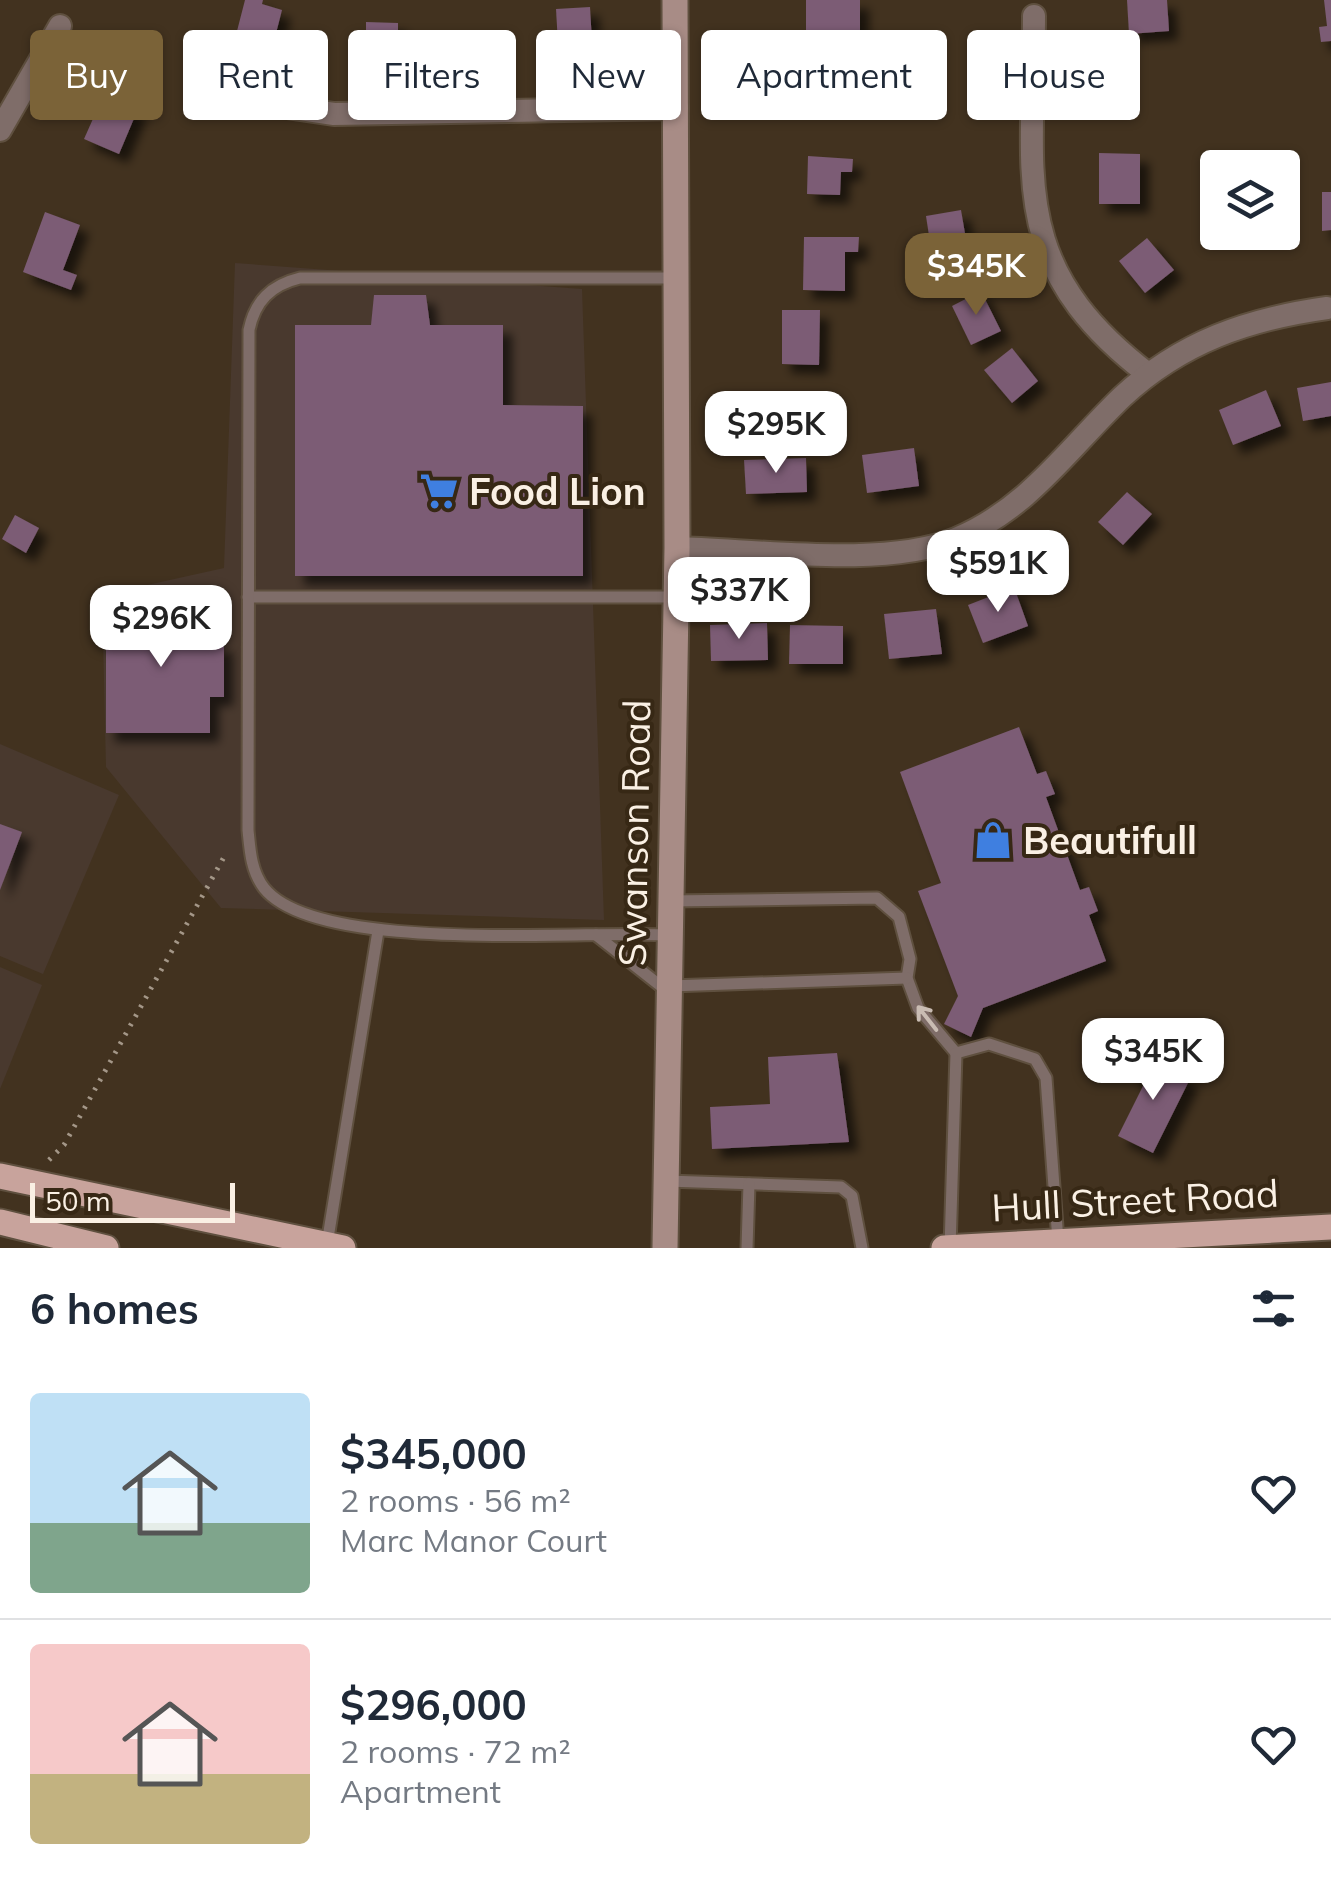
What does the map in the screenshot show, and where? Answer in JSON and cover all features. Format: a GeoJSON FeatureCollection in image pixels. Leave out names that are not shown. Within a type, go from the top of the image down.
{"type":"FeatureCollection","features":[{"type":"Feature","properties":{"kind":"main road"},"geometry":{"type":"LineString","coordinates":[[0,1176],[332,1247]]}},
{"type":"Feature","properties":{"kind":"main road"},"geometry":{"type":"LineString","coordinates":[[13,1229],[106,1248]]}},
{"type":"Feature","properties":{"kind":"main road","name":"Hull Street Road"},"geometry":{"type":"LineString","coordinates":[[947,1248],[1325,1234]]}},
{"type":"Feature","properties":{"kind":"street","name":"Swanson Road"},"geometry":{"type":"LineString","coordinates":[[675,0],[676,30]]}},
{"type":"Feature","properties":{"kind":"street"},"geometry":{"type":"LineString","coordinates":[[1034,16],[1034,178],[1045,253],[1079,312],[1104,340],[1148,374]]}},
{"type":"Feature","properties":{"kind":"street"},"geometry":{"type":"LineString","coordinates":[[0,130],[60,26]]}},
{"type":"Feature","properties":{"kind":"street"},"geometry":{"type":"LineString","coordinates":[[328,113],[536,110]]}},
{"type":"Feature","properties":{"kind":"street","name":"Swanson Road"},"geometry":{"type":"LineString","coordinates":[[665,1248],[677,548],[677,120]]}},
{"type":"Feature","properties":{"kind":"street"},"geometry":{"type":"LineString","coordinates":[[677,548],[875,554],[917,550],[954,540],[1018,505],[1148,374],[1222,332],[1264,317],[1329,308]]}},
{"type":"Feature","properties":{"kind":"lane"},"geometry":{"type":"LineString","coordinates":[[670,935],[378,931],[285,904],[266,891],[256,874],[248,830],[249,330],[252,313],[271,290],[300,278],[677,278]]}},
{"type":"Feature","properties":{"kind":"lane"},"geometry":{"type":"LineString","coordinates":[[248,598],[676,597]]}},
{"type":"Feature","properties":{"kind":"lane"},"geometry":{"type":"LineString","coordinates":[[670,901],[859,896],[877,898],[899,916],[910,958],[906,978],[918,1008],[956,1052],[947,1248]]}},
{"type":"Feature","properties":{"kind":"lane"},"geometry":{"type":"LineString","coordinates":[[332,1247],[378,931]]}},
{"type":"Feature","properties":{"kind":"lane"},"geometry":{"type":"LineString","coordinates":[[596,935],[670,989],[906,978]]}},
{"type":"Feature","properties":{"kind":"lane"},"geometry":{"type":"LineString","coordinates":[[956,1052],[989,1044],[1012,1048],[1035,1059],[1046,1078],[1058,1241]]}},
{"type":"Feature","properties":{"kind":"lane"},"geometry":{"type":"LineString","coordinates":[[666,1181],[841,1187],[852,1196],[862,1248]]}},
{"type":"Feature","properties":{"kind":"lane"},"geometry":{"type":"LineString","coordinates":[[747,1248],[749,1184]]}},
{"type":"Feature","properties":{"kind":"path"},"geometry":{"type":"LineString","coordinates":[[42,1164],[64,1144],[224,858]]}},
{"type":"Feature","properties":{"kind":"shaded area"},"geometry":{"type":"Polygon","coordinates":[[[235,263],[582,289],[604,920],[221,908],[106,767],[102,595],[224,568],[235,263]]]}},
{"type":"Feature","properties":{"kind":"shaded area"},"geometry":{"type":"Polygon","coordinates":[[[0,744],[119,795],[43,974],[0,956],[0,744]]]}},
{"type":"Feature","properties":{"kind":"shaded area"},"geometry":{"type":"Polygon","coordinates":[[[0,967],[42,985],[0,1089],[0,967]]]}},
{"type":"Feature","properties":{"kind":"building"},"geometry":{"type":"Polygon","coordinates":[[[245,0],[263,0],[262,4],[282,10],[277,30],[237,30],[245,0]]]}},
{"type":"Feature","properties":{"kind":"building"},"geometry":{"type":"Polygon","coordinates":[[[806,0],[860,0],[860,30],[806,30],[806,0]]]}},
{"type":"Feature","properties":{"kind":"building"},"geometry":{"type":"Polygon","coordinates":[[[1127,0],[1167,0],[1169,31],[1129,30],[1127,0]]]}},
{"type":"Feature","properties":{"kind":"building"},"geometry":{"type":"Polygon","coordinates":[[[1324,0],[1331,0],[1331,41],[1321,42],[1319,27],[1327,26],[1324,0]]]}},
{"type":"Feature","properties":{"kind":"building"},"geometry":{"type":"Polygon","coordinates":[[[590,7],[591,30],[557,30],[556,9],[590,7]]]}},
{"type":"Feature","properties":{"kind":"building"},"geometry":{"type":"Polygon","coordinates":[[[366,22],[398,23],[398,30],[366,30],[366,22]]]}},
{"type":"Feature","properties":{"kind":"building"},"geometry":{"type":"Polygon","coordinates":[[[92,120],[133,120],[119,154],[84,139],[92,120]]]}},
{"type":"Feature","properties":{"kind":"building"},"geometry":{"type":"Polygon","coordinates":[[[1099,153],[1140,154],[1140,204],[1099,204],[1099,153]]]}},
{"type":"Feature","properties":{"kind":"building"},"geometry":{"type":"Polygon","coordinates":[[[808,156],[853,159],[852,172],[841,172],[840,195],[807,194],[808,156]]]}},
{"type":"Feature","properties":{"kind":"building"},"geometry":{"type":"Polygon","coordinates":[[[1322,192],[1331,192],[1331,230],[1322,231],[1322,192]]]}},
{"type":"Feature","properties":{"kind":"building"},"geometry":{"type":"Polygon","coordinates":[[[961,210],[970,263],[934,269],[926,216],[961,210]]]}},
{"type":"Feature","properties":{"kind":"building"},"geometry":{"type":"Polygon","coordinates":[[[45,212],[80,225],[63,270],[77,275],[71,290],[23,272],[45,212]]]}},
{"type":"Feature","properties":{"kind":"building"},"geometry":{"type":"Polygon","coordinates":[[[804,237],[859,237],[858,252],[845,252],[845,291],[803,290],[804,237]]]}},
{"type":"Feature","properties":{"kind":"building"},"geometry":{"type":"Polygon","coordinates":[[[1147,238],[1174,270],[1145,293],[1119,261],[1147,238]]]}},
{"type":"Feature","properties":{"kind":"building"},"geometry":{"type":"Polygon","coordinates":[[[981,291],[1001,331],[971,345],[952,306],[981,291]]]}},
{"type":"Feature","properties":{"kind":"building","name":"Food Lion"},"geometry":{"type":"Polygon","coordinates":[[[374,295],[426,295],[430,325],[503,325],[503,405],[583,406],[583,576],[295,576],[295,325],[371,325],[374,295]]]}},
{"type":"Feature","properties":{"kind":"building"},"geometry":{"type":"Polygon","coordinates":[[[782,310],[820,310],[819,365],[782,364],[782,310]]]}},
{"type":"Feature","properties":{"kind":"building"},"geometry":{"type":"Polygon","coordinates":[[[1012,348],[1038,381],[1012,403],[984,370],[1012,348]]]}},
{"type":"Feature","properties":{"kind":"building"},"geometry":{"type":"Polygon","coordinates":[[[1331,382],[1331,416],[1303,421],[1297,388],[1331,382]]]}},
{"type":"Feature","properties":{"kind":"building"},"geometry":{"type":"Polygon","coordinates":[[[1266,390],[1281,426],[1233,445],[1219,410],[1266,390]]]}},
{"type":"Feature","properties":{"kind":"building"},"geometry":{"type":"Polygon","coordinates":[[[914,448],[919,486],[867,493],[862,455],[914,448]]]}},
{"type":"Feature","properties":{"kind":"building"},"geometry":{"type":"Polygon","coordinates":[[[806,458],[807,492],[746,494],[744,460],[806,458]]]}},
{"type":"Feature","properties":{"kind":"building"},"geometry":{"type":"Polygon","coordinates":[[[1127,492],[1152,514],[1123,545],[1098,522],[1127,492]]]}},
{"type":"Feature","properties":{"kind":"building"},"geometry":{"type":"Polygon","coordinates":[[[15,515],[39,528],[26,553],[2,539],[15,515]]]}},
{"type":"Feature","properties":{"kind":"building"},"geometry":{"type":"Polygon","coordinates":[[[1014,587],[1028,626],[983,643],[968,605],[1014,587]]]}},
{"type":"Feature","properties":{"kind":"building"},"geometry":{"type":"Polygon","coordinates":[[[106,606],[210,606],[210,643],[224,643],[224,697],[210,697],[210,733],[106,733],[106,606]]]}},
{"type":"Feature","properties":{"kind":"building"},"geometry":{"type":"Polygon","coordinates":[[[936,609],[942,654],[889,659],[884,614],[936,609]]]}},
{"type":"Feature","properties":{"kind":"building"},"geometry":{"type":"Polygon","coordinates":[[[767,623],[768,660],[711,661],[710,625],[767,623]]]}},
{"type":"Feature","properties":{"kind":"building"},"geometry":{"type":"Polygon","coordinates":[[[790,625],[843,626],[843,664],[789,664],[790,625]]]}},
{"type":"Feature","properties":{"kind":"building","name":"Beautifull"},"geometry":{"type":"Polygon","coordinates":[[[1019,727],[1037,774],[1046,771],[1055,794],[1046,797],[1080,890],[1089,887],[1098,911],[1089,915],[1106,961],[983,1008],[971,1037],[944,1024],[958,996],[918,891],[941,883],[900,772],[1019,727]]]}},
{"type":"Feature","properties":{"kind":"building"},"geometry":{"type":"Polygon","coordinates":[[[0,824],[22,832],[0,890],[0,824]]]}},
{"type":"Feature","properties":{"kind":"building"},"geometry":{"type":"Polygon","coordinates":[[[837,1053],[849,1142],[712,1149],[710,1107],[770,1104],[768,1057],[837,1053]]]}},
{"type":"Feature","properties":{"kind":"building"},"geometry":{"type":"Polygon","coordinates":[[[1142,1054],[1190,1079],[1153,1153],[1118,1136],[1145,1082],[1131,1075],[1142,1054]]]}},
{"type":"Feature","properties":{"kind":"place","name":"Food Lion"},"geometry":{"type":"Point","coordinates":[439,491]}},
{"type":"Feature","properties":{"kind":"place","name":"Beautifull"},"geometry":{"type":"Point","coordinates":[993,840]}}]}
